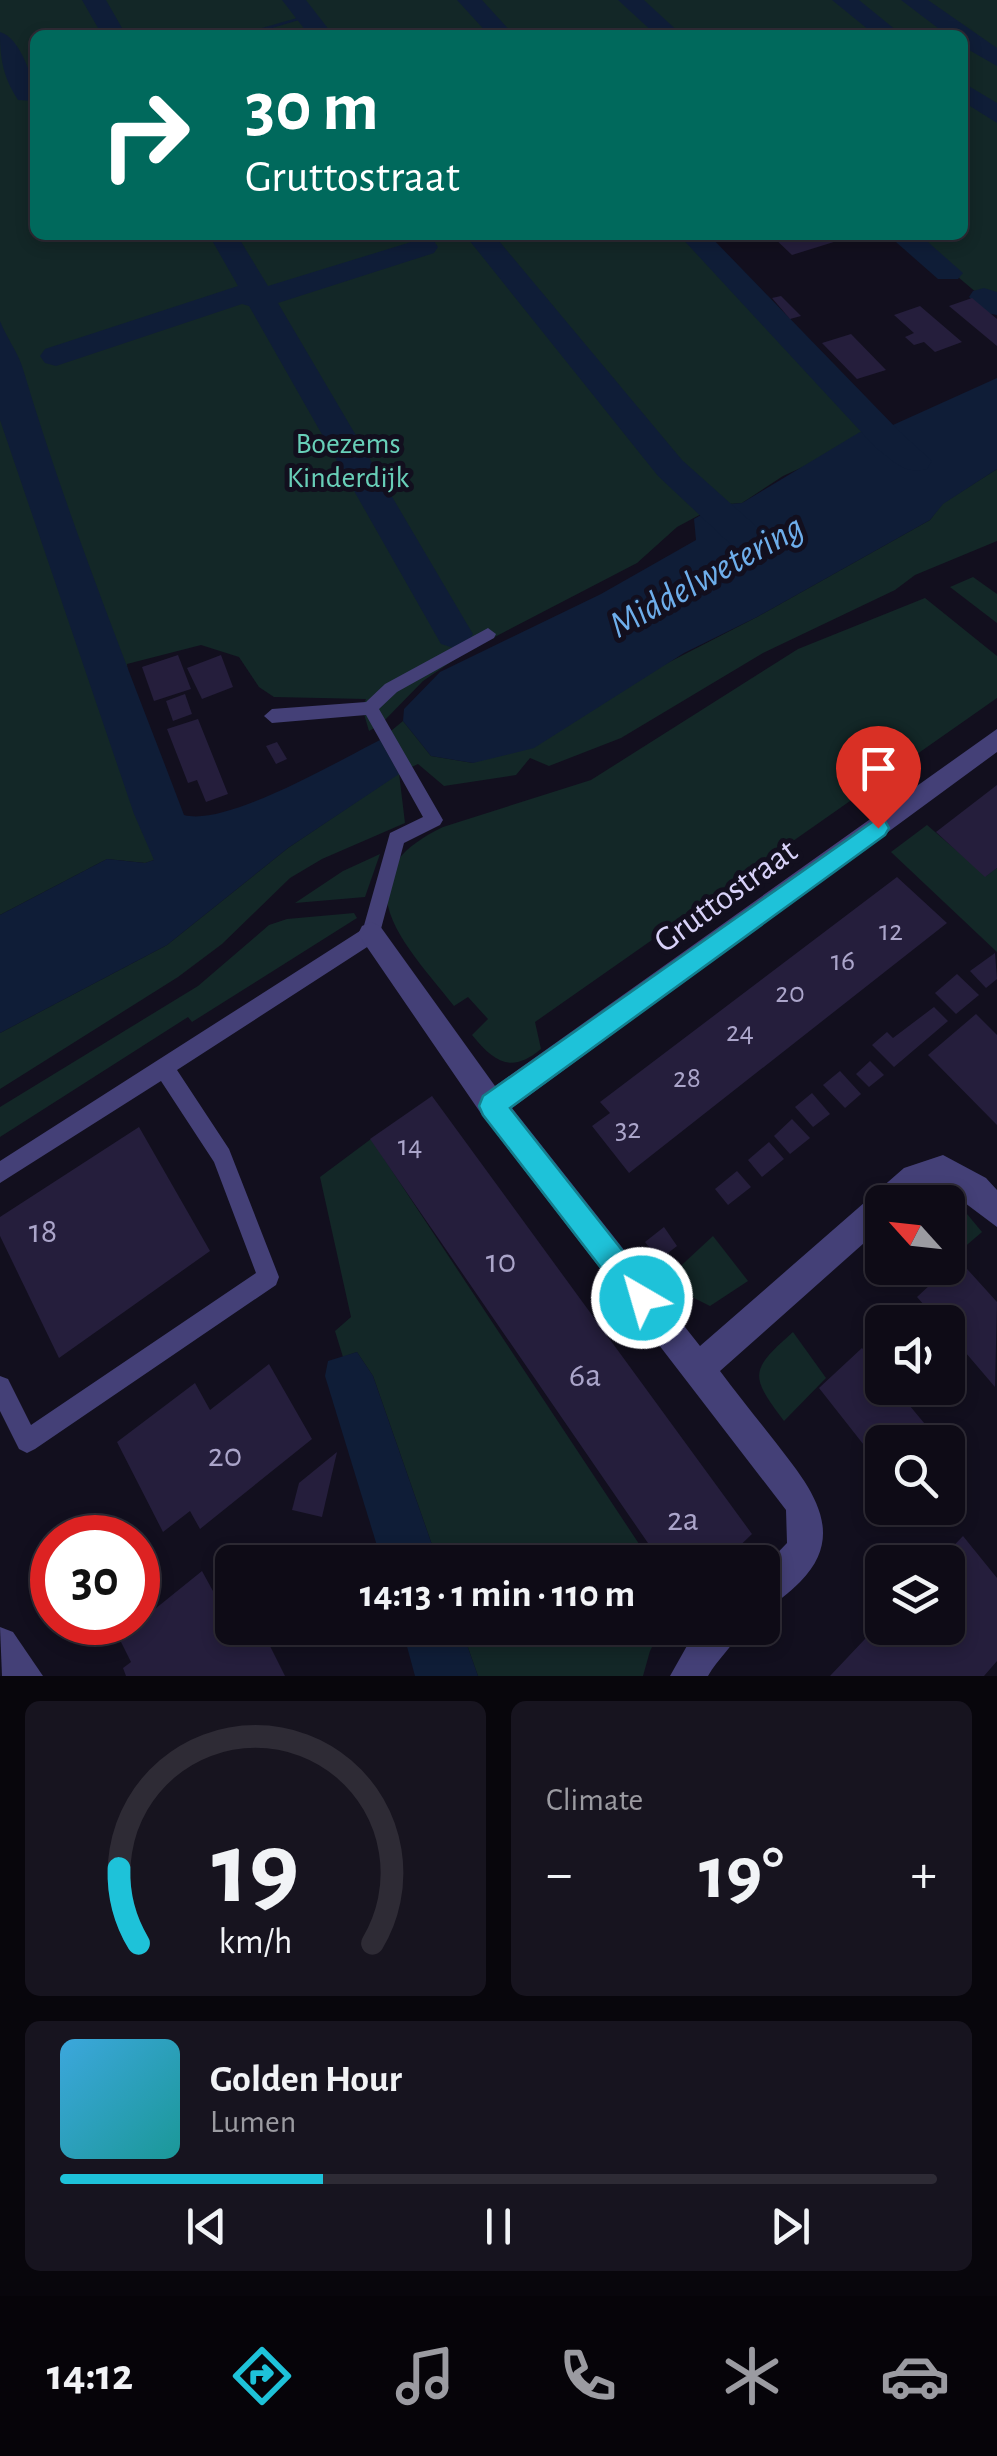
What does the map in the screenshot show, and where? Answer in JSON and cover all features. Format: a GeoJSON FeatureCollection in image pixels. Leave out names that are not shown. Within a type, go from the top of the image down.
{"type":"FeatureCollection","features":[{"type":"Feature","properties":{"kind":"street","name":"Gruttostraat"},"geometry":{"type":"LineString","coordinates":[[492,1106],[997,740]]}},
{"type":"Feature","properties":{"kind":"street"},"geometry":{"type":"LineString","coordinates":[[371,934],[492,1106],[801,1502],[809,1531],[800,1558],[780,1576]]}},
{"type":"Feature","properties":{"kind":"street"},"geometry":{"type":"LineString","coordinates":[[906,1185],[914,1178],[943,1170],[974,1189],[997,1212]]}},
{"type":"Feature","properties":{"kind":"street"},"geometry":{"type":"LineString","coordinates":[[698,1369],[865,1223]]}},
{"type":"Feature","properties":{"kind":"street"},"geometry":{"type":"LineString","coordinates":[[0,1645],[25,1676]]}},
{"type":"Feature","properties":{"kind":"street"},"geometry":{"type":"LineString","coordinates":[[688,1676],[706,1645]]}},
{"type":"Feature","properties":{"kind":"lane"},"geometry":{"type":"LineString","coordinates":[[272,716],[370,708],[390,688],[488,634]]}},
{"type":"Feature","properties":{"kind":"lane"},"geometry":{"type":"LineString","coordinates":[[0,1174],[371,934],[396,838],[434,820],[370,708]]}},
{"type":"Feature","properties":{"kind":"lane"},"geometry":{"type":"LineString","coordinates":[[0,1387],[27,1442],[268,1276],[222,1156],[162,1067]]}},
{"type":"Feature","properties":{"kind":"green space","name":"Boezems Kinderdijk"},"geometry":{"type":"Polygon","coordinates":[[[0,0],[997,0],[997,310],[945,266],[929,268],[898,240],[968,240],[968,30],[30,30],[30,240],[690,240],[873,435],[783,476],[742,503],[718,505],[677,527],[637,563],[464,653],[423,681],[381,724],[369,731],[362,707],[366,699],[274,697],[259,687],[239,657],[201,645],[127,664],[154,860],[145,863],[107,859],[0,915],[0,0]]]}},
{"type":"Feature","properties":{"kind":"green space"},"geometry":{"type":"Polygon","coordinates":[[[997,469],[997,541],[915,575],[895,590],[763,653],[621,738],[549,766],[530,758],[516,775],[444,786],[418,764],[399,773],[380,740],[403,721],[431,756],[473,763],[757,617],[930,520],[942,504],[997,469]]]}},
{"type":"Feature","properties":{"kind":"green space"},"geometry":{"type":"Polygon","coordinates":[[[973,577],[997,594],[997,623],[950,587],[973,577]]]}},
{"type":"Feature","properties":{"kind":"green space"},"geometry":{"type":"Polygon","coordinates":[[[925,598],[997,656],[997,698],[535,1022],[541,1049],[530,1057],[512,1063],[488,1052],[472,1035],[488,1019],[468,997],[454,1006],[417,960],[390,913],[386,890],[392,868],[410,847],[443,827],[591,780],[798,649],[925,598]]]}},
{"type":"Feature","properties":{"kind":"green space"},"geometry":{"type":"Polygon","coordinates":[[[399,773],[405,823],[322,859],[290,878],[222,944],[178,977],[0,1089],[0,1033],[167,945],[288,848],[399,773]]]}},
{"type":"Feature","properties":{"kind":"green space"},"geometry":{"type":"Polygon","coordinates":[[[927,825],[986,876],[997,868],[997,952],[891,852],[927,825]]]}},
{"type":"Feature","properties":{"kind":"green space"},"geometry":{"type":"Polygon","coordinates":[[[380,854],[365,897],[295,903],[343,871],[380,854]]]}},
{"type":"Feature","properties":{"kind":"green space"},"geometry":{"type":"Polygon","coordinates":[[[354,913],[357,918],[192,1022],[188,1017],[0,1137],[0,1107],[198,986],[269,925],[287,919],[354,913]]]}},
{"type":"Feature","properties":{"kind":"green space"},"geometry":{"type":"Polygon","coordinates":[[[371,1139],[640,1545],[432,1545],[373,1376],[357,1352],[343,1357],[335,1331],[351,1317],[320,1177],[371,1139]]]}},
{"type":"Feature","properties":{"kind":"green space"},"geometry":{"type":"Polygon","coordinates":[[[965,1213],[967,1214],[982,1232],[965,1246],[965,1213]]]}},
{"type":"Feature","properties":{"kind":"green space"},"geometry":{"type":"Polygon","coordinates":[[[713,1236],[748,1281],[710,1306],[682,1292],[671,1275],[713,1236]]]}},
{"type":"Feature","properties":{"kind":"green space"},"geometry":{"type":"Polygon","coordinates":[[[793,1332],[826,1378],[784,1421],[765,1393],[759,1374],[769,1355],[793,1332]]]}},
{"type":"Feature","properties":{"kind":"green space"},"geometry":{"type":"Polygon","coordinates":[[[467,1645],[653,1645],[643,1676],[478,1676],[467,1645]]]}},
{"type":"Feature","properties":{"kind":"water"},"geometry":{"type":"Polygon","coordinates":[[[0,321],[21,363],[79,537],[184,815],[203,816],[253,802],[380,740],[399,774],[288,848],[167,945],[0,1033],[0,915],[107,859],[145,863],[154,860],[134,814],[0,420],[0,321]]]}},
{"type":"Feature","properties":{"kind":"water","name":"Middelwetering"},"geometry":{"type":"Polygon","coordinates":[[[997,378],[997,469],[943,504],[930,520],[757,617],[684,653],[534,748],[473,763],[431,756],[403,721],[404,709],[440,672],[601,594],[696,540],[694,519],[718,505],[742,503],[860,432],[873,434],[997,378]]]}},
{"type":"Feature","properties":{"kind":"water"},"geometry":{"type":"Polygon","coordinates":[[[357,1352],[373,1376],[432,1545],[377,1545],[325,1376],[328,1361],[357,1352]]]}},
{"type":"Feature","properties":{"kind":"water"},"geometry":{"type":"Polygon","coordinates":[[[407,1645],[467,1645],[478,1676],[415,1676],[407,1645]]]}},
{"type":"Feature","properties":{"kind":"building"},"geometry":{"type":"Polygon","coordinates":[[[776,240],[840,240],[792,255],[776,240]]]}},
{"type":"Feature","properties":{"kind":"building"},"geometry":{"type":"Polygon","coordinates":[[[781,296],[801,316],[790,319],[772,298],[781,296]]]}},
{"type":"Feature","properties":{"kind":"building"},"geometry":{"type":"Polygon","coordinates":[[[972,298],[997,319],[997,346],[949,306],[972,298]]]}},
{"type":"Feature","properties":{"kind":"building"},"geometry":{"type":"Polygon","coordinates":[[[920,306],[962,342],[935,352],[924,342],[914,345],[905,337],[914,333],[894,315],[920,306]]]}},
{"type":"Feature","properties":{"kind":"building"},"geometry":{"type":"Polygon","coordinates":[[[851,334],[886,370],[857,379],[822,343],[851,334]]]}},
{"type":"Feature","properties":{"kind":"building"},"geometry":{"type":"Polygon","coordinates":[[[178,655],[191,689],[154,701],[142,667],[178,655]]]}},
{"type":"Feature","properties":{"kind":"building"},"geometry":{"type":"Polygon","coordinates":[[[221,655],[233,687],[202,699],[187,668],[221,655]]]}},
{"type":"Feature","properties":{"kind":"building"},"geometry":{"type":"Polygon","coordinates":[[[185,694],[192,714],[173,721],[166,701],[185,694]]]}},
{"type":"Feature","properties":{"kind":"building"},"geometry":{"type":"Polygon","coordinates":[[[198,719],[228,794],[206,802],[197,780],[188,783],[167,729],[198,719]]]}},
{"type":"Feature","properties":{"kind":"building"},"geometry":{"type":"Polygon","coordinates":[[[277,742],[287,759],[276,764],[266,746],[277,742]]]}},
{"type":"Feature","properties":{"kind":"building"},"geometry":{"type":"Polygon","coordinates":[[[997,785],[997,868],[985,877],[936,832],[997,785]]]}},
{"type":"Feature","properties":{"kind":"building"},"geometry":{"type":"Polygon","coordinates":[[[897,877],[947,923],[629,1173],[592,1126],[610,1113],[600,1102],[897,877]]]}},
{"type":"Feature","properties":{"kind":"building"},"geometry":{"type":"Polygon","coordinates":[[[995,953],[997,979],[986,988],[970,971],[995,953]]]}},
{"type":"Feature","properties":{"kind":"building"},"geometry":{"type":"Polygon","coordinates":[[[957,974],[979,995],[956,1014],[935,993],[957,974]]]}},
{"type":"Feature","properties":{"kind":"building"},"geometry":{"type":"Polygon","coordinates":[[[934,1007],[948,1021],[894,1067],[872,1045],[887,1032],[893,1038],[934,1007]]]}},
{"type":"Feature","properties":{"kind":"building"},"geometry":{"type":"Polygon","coordinates":[[[976,1014],[997,1035],[997,1125],[928,1055],[976,1014]]]}},
{"type":"Feature","properties":{"kind":"building"},"geometry":{"type":"Polygon","coordinates":[[[870,1061],[884,1075],[869,1087],[856,1074],[870,1061]]]}},
{"type":"Feature","properties":{"kind":"building"},"geometry":{"type":"Polygon","coordinates":[[[840,1071],[861,1094],[845,1108],[823,1085],[840,1071]]]}},
{"type":"Feature","properties":{"kind":"building"},"geometry":{"type":"Polygon","coordinates":[[[812,1093],[830,1114],[813,1127],[795,1107],[812,1093]]]}},
{"type":"Feature","properties":{"kind":"building"},"geometry":{"type":"Polygon","coordinates":[[[432,1096],[752,1534],[741,1545],[649,1545],[370,1139],[432,1096]]]}},
{"type":"Feature","properties":{"kind":"building"},"geometry":{"type":"Polygon","coordinates":[[[792,1119],[810,1138],[790,1154],[774,1136],[792,1119]]]}},
{"type":"Feature","properties":{"kind":"building"},"geometry":{"type":"Polygon","coordinates":[[[139,1127],[210,1251],[59,1358],[0,1236],[0,1217],[139,1127]]]}},
{"type":"Feature","properties":{"kind":"building"},"geometry":{"type":"Polygon","coordinates":[[[769,1142],[784,1159],[762,1177],[748,1160],[769,1142]]]}},
{"type":"Feature","properties":{"kind":"building"},"geometry":{"type":"Polygon","coordinates":[[[737,1171],[751,1187],[728,1205],[715,1189],[737,1171]]]}},
{"type":"Feature","properties":{"kind":"building"},"geometry":{"type":"Polygon","coordinates":[[[664,1227],[677,1246],[659,1260],[645,1242],[664,1227]]]}},
{"type":"Feature","properties":{"kind":"building"},"geometry":{"type":"Polygon","coordinates":[[[965,1267],[997,1302],[995,1387],[965,1352],[965,1305],[924,1305],[917,1297],[930,1285],[965,1285],[965,1267]]]}},
{"type":"Feature","properties":{"kind":"building"},"geometry":{"type":"Polygon","coordinates":[[[862,1348],[865,1405],[909,1405],[926,1425],[865,1425],[865,1446],[819,1388],[862,1348]]]}},
{"type":"Feature","properties":{"kind":"building"},"geometry":{"type":"Polygon","coordinates":[[[269,1364],[312,1439],[200,1529],[190,1511],[163,1532],[160,1515],[154,1515],[117,1442],[195,1383],[210,1410],[269,1364]]]}},
{"type":"Feature","properties":{"kind":"building"},"geometry":{"type":"Polygon","coordinates":[[[337,1452],[322,1517],[292,1510],[299,1483],[337,1452]]]}},
{"type":"Feature","properties":{"kind":"building"},"geometry":{"type":"Polygon","coordinates":[[[963,1536],[997,1578],[997,1661],[984,1676],[830,1676],[865,1639],[865,1645],[965,1645],[965,1545],[954,1545],[963,1536]]]}},
{"type":"Feature","properties":{"kind":"building"},"geometry":{"type":"Polygon","coordinates":[[[202,1571],[215,1595],[215,1645],[270,1645],[285,1676],[126,1676],[123,1668],[131,1662],[122,1645],[160,1645],[160,1605],[202,1571]]]}},
{"type":"Feature","properties":{"kind":"waterway"},"geometry":{"type":"LineString","coordinates":[[94,0],[111,30]]}},
{"type":"Feature","properties":{"kind":"waterway"},"geometry":{"type":"LineString","coordinates":[[294,0],[317,30]]}},
{"type":"Feature","properties":{"kind":"waterway"},"geometry":{"type":"LineString","coordinates":[[469,0],[497,30]]}},
{"type":"Feature","properties":{"kind":"waterway"},"geometry":{"type":"LineString","coordinates":[[630,0],[664,30]]}},
{"type":"Feature","properties":{"kind":"waterway"},"geometry":{"type":"LineString","coordinates":[[844,0],[883,30]]}},
{"type":"Feature","properties":{"kind":"waterway"},"geometry":{"type":"LineString","coordinates":[[913,0],[956,30]]}},
{"type":"Feature","properties":{"kind":"waterway"},"geometry":{"type":"LineString","coordinates":[[259,30],[306,17]]}},
{"type":"Feature","properties":{"kind":"waterway"},"geometry":{"type":"LineString","coordinates":[[0,39],[27,95]]}},
{"type":"Feature","properties":{"kind":"waterway"},"geometry":{"type":"LineString","coordinates":[[968,39],[997,59]]}},
{"type":"Feature","properties":{"kind":"waterway"},"geometry":{"type":"LineString","coordinates":[[968,93],[997,115]]}},
{"type":"Feature","properties":{"kind":"waterway"},"geometry":{"type":"LineString","coordinates":[[226,240],[260,299]]}},
{"type":"Feature","properties":{"kind":"waterway","name":"Middelwetering"},"geometry":{"type":"LineString","coordinates":[[483,240],[670,468],[754,545]]}},
{"type":"Feature","properties":{"kind":"waterway"},"geometry":{"type":"LineString","coordinates":[[698,240],[888,440],[915,461]]}},
{"type":"Feature","properties":{"kind":"waterway"},"geometry":{"type":"LineString","coordinates":[[908,240],[948,273]]}},
{"type":"Feature","properties":{"kind":"waterway"},"geometry":{"type":"LineString","coordinates":[[260,299],[424,247]]}},
{"type":"Feature","properties":{"kind":"waterway"},"geometry":{"type":"LineString","coordinates":[[56,356],[240,295],[260,299]]}},
{"type":"Feature","properties":{"kind":"waterway"},"geometry":{"type":"LineString","coordinates":[[984,297],[997,306]]}},
{"type":"Feature","properties":{"kind":"waterway"},"geometry":{"type":"LineString","coordinates":[[260,299],[454,634]]}},
{"type":"Feature","properties":{"kind":"route"},"geometry":{"type":"LineString","coordinates":[[642,1298],[492,1106],[878,828]]}}]}
